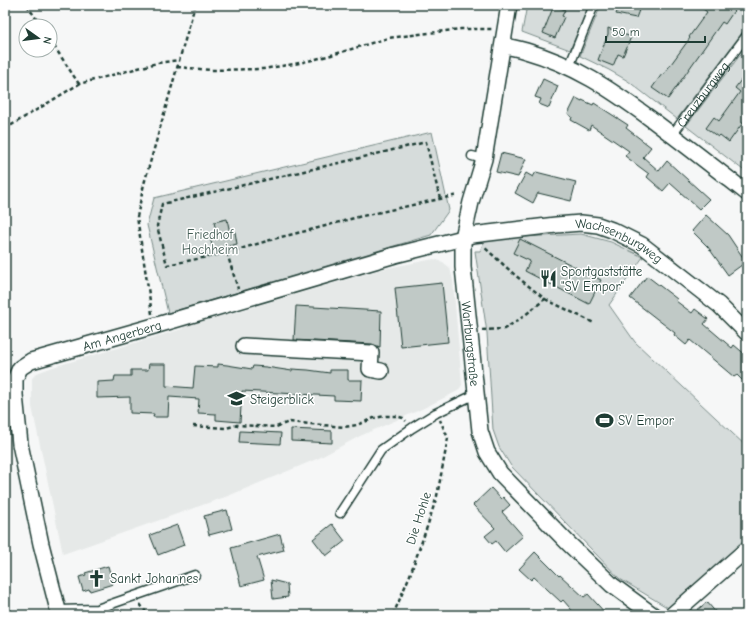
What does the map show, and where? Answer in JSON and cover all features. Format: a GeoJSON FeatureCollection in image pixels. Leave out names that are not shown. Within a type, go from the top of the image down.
{"type":"FeatureCollection","features":[{"type":"Feature","properties":{"kind":"street","name":"Wartburgstraße"},"geometry":{"type":"LineString","coordinates":[[509,5],[503,46],[478,158],[463,267],[480,431],[487,452],[500,473],[568,543],[612,585],[653,615]]}},
{"type":"Feature","properties":{"kind":"street","name":"Creuzburgweg"},"geometry":{"type":"LineString","coordinates":[[503,46],[509,46],[538,55],[592,78],[672,134],[747,193]]}},
{"type":"Feature","properties":{"kind":"street","name":"Wachsenburgweg"},"geometry":{"type":"LineString","coordinates":[[468,236],[542,226],[581,223],[598,225],[612,230],[642,245],[719,305],[747,332]]}},
{"type":"Feature","properties":{"kind":"street","name":"Am Angerberg"},"geometry":{"type":"LineString","coordinates":[[60,613],[41,544],[20,444],[15,395],[15,379],[20,368],[31,361],[395,255],[468,236]]}},
{"type":"Feature","properties":{"kind":"street"},"geometry":{"type":"LineString","coordinates":[[244,346],[371,353],[370,369],[381,371]]}},
{"type":"Feature","properties":{"kind":"street"},"geometry":{"type":"LineString","coordinates":[[672,615],[747,550]]}},
{"type":"Feature","properties":{"kind":"lane"},"geometry":{"type":"LineString","coordinates":[[569,67],[594,5]]}},
{"type":"Feature","properties":{"kind":"lane","name":"Creuzburgweg"},"geometry":{"type":"LineString","coordinates":[[672,134],[747,35]]}},
{"type":"Feature","properties":{"kind":"lane"},"geometry":{"type":"LineString","coordinates":[[340,513],[381,450],[412,428],[476,394]]}},
{"type":"Feature","properties":{"kind":"lane","name":"Am Angerberg"},"geometry":{"type":"LineString","coordinates":[[60,613],[97,609],[195,575]]}},
{"type":"Feature","properties":{"kind":"path"},"geometry":{"type":"LineString","coordinates":[[27,5],[36,18]]}},
{"type":"Feature","properties":{"kind":"path"},"geometry":{"type":"LineString","coordinates":[[154,326],[138,217],[144,184],[195,5]]}},
{"type":"Feature","properties":{"kind":"path"},"geometry":{"type":"LineString","coordinates":[[178,67],[211,70],[263,69],[300,63],[388,38],[461,30],[505,30]]}},
{"type":"Feature","properties":{"kind":"path"},"geometry":{"type":"LineString","coordinates":[[58,52],[79,84]]}},
{"type":"Feature","properties":{"kind":"path"},"geometry":{"type":"LineString","coordinates":[[5,129],[79,84],[157,63],[180,60]]}},
{"type":"Feature","properties":{"kind":"path"},"geometry":{"type":"LineString","coordinates":[[440,199],[426,142],[162,204],[157,226],[167,265],[227,253],[277,238],[358,217],[459,195],[471,202]]}},
{"type":"Feature","properties":{"kind":"path"},"geometry":{"type":"LineString","coordinates":[[468,236],[485,248],[516,276],[545,299],[594,323]]}},
{"type":"Feature","properties":{"kind":"path"},"geometry":{"type":"LineString","coordinates":[[227,253],[241,301]]}},
{"type":"Feature","properties":{"kind":"path"},"geometry":{"type":"LineString","coordinates":[[487,330],[504,329],[520,319],[545,299]]}},
{"type":"Feature","properties":{"kind":"path"},"geometry":{"type":"LineString","coordinates":[[193,426],[226,428],[237,425],[276,427],[289,422],[344,427],[357,425],[374,418],[396,416],[403,418],[412,428]]}},
{"type":"Feature","properties":{"kind":"path","name":"Die Hohle"},"geometry":{"type":"LineString","coordinates":[[393,615],[410,575],[437,496],[448,438],[443,425]]}},
{"type":"Feature","properties":{"kind":"shaded area","name":"Steigerblick"},"geometry":{"type":"Polygon","coordinates":[[[434,259],[443,262],[450,268],[453,281],[462,385],[458,391],[422,409],[360,436],[319,458],[228,496],[63,554],[32,407],[32,378],[37,373],[182,329],[186,324],[246,309],[382,269],[434,259]]]}},
{"type":"Feature","properties":{"kind":"green space"},"geometry":{"type":"Polygon","coordinates":[[[527,5],[589,5],[570,50],[522,32],[527,5]]]}},
{"type":"Feature","properties":{"kind":"green space"},"geometry":{"type":"Polygon","coordinates":[[[601,5],[744,5],[747,8],[747,26],[677,119],[628,81],[580,56],[601,5]]]}},
{"type":"Feature","properties":{"kind":"green space"},"geometry":{"type":"Polygon","coordinates":[[[747,46],[747,173],[686,126],[747,46]]]}},
{"type":"Feature","properties":{"kind":"green space","name":"Friedhof Hochheim"},"geometry":{"type":"Polygon","coordinates":[[[432,132],[449,210],[431,235],[168,313],[147,225],[154,198],[432,132]]]}},
{"type":"Feature","properties":{"kind":"green space","name":"SV Empor"},"geometry":{"type":"Polygon","coordinates":[[[581,234],[611,242],[643,257],[609,305],[635,342],[747,447],[747,539],[670,609],[620,579],[511,466],[499,447],[493,430],[487,333],[475,251],[480,251],[485,239],[581,234]]]}},
{"type":"Feature","properties":{"kind":"building"},"geometry":{"type":"Polygon","coordinates":[[[554,5],[565,10],[562,16],[564,17],[555,38],[543,33],[554,5]]]}},
{"type":"Feature","properties":{"kind":"building"},"geometry":{"type":"Polygon","coordinates":[[[620,5],[641,5],[636,18],[616,14],[620,5]]]}},
{"type":"Feature","properties":{"kind":"building"},"geometry":{"type":"Polygon","coordinates":[[[698,5],[738,5],[725,24],[722,22],[668,99],[652,88],[690,38],[689,37],[707,12],[698,5]]]}},
{"type":"Feature","properties":{"kind":"building"},"geometry":{"type":"Polygon","coordinates":[[[608,28],[631,37],[623,56],[618,54],[613,66],[598,60],[608,34],[608,28]]]}},
{"type":"Feature","properties":{"kind":"building"},"geometry":{"type":"Polygon","coordinates":[[[747,72],[747,117],[729,142],[720,135],[718,137],[706,128],[714,117],[719,121],[740,92],[735,88],[747,72]]]}},
{"type":"Feature","properties":{"kind":"building"},"geometry":{"type":"Polygon","coordinates":[[[543,79],[558,86],[549,108],[539,104],[541,99],[535,97],[543,79]]]}},
{"type":"Feature","properties":{"kind":"building"},"geometry":{"type":"Polygon","coordinates":[[[576,98],[593,105],[594,103],[628,125],[626,128],[651,147],[643,157],[659,171],[667,161],[709,199],[699,209],[670,183],[663,191],[647,177],[649,174],[625,156],[629,151],[591,125],[589,130],[571,120],[572,117],[568,114],[576,98]]]}},
{"type":"Feature","properties":{"kind":"building"},"geometry":{"type":"Polygon","coordinates":[[[501,153],[526,159],[518,177],[496,172],[501,153]]]}},
{"type":"Feature","properties":{"kind":"building"},"geometry":{"type":"Polygon","coordinates":[[[536,172],[576,182],[571,201],[538,193],[533,203],[515,193],[526,173],[533,177],[536,172]]]}},
{"type":"Feature","properties":{"kind":"building"},"geometry":{"type":"Polygon","coordinates":[[[706,215],[728,235],[746,262],[728,275],[708,247],[692,231],[706,215]]]}},
{"type":"Feature","properties":{"kind":"building"},"geometry":{"type":"Polygon","coordinates":[[[227,219],[230,233],[235,232],[237,244],[213,250],[210,237],[217,236],[214,222],[227,219]]]}},
{"type":"Feature","properties":{"kind":"building"},"geometry":{"type":"Polygon","coordinates":[[[520,239],[601,280],[589,304],[525,271],[530,261],[513,253],[520,239]]]}},
{"type":"Feature","properties":{"kind":"building"},"geometry":{"type":"Polygon","coordinates":[[[647,276],[677,299],[676,301],[692,313],[695,309],[708,319],[704,324],[732,348],[734,345],[747,356],[747,385],[737,375],[734,377],[690,340],[686,345],[674,335],[675,333],[630,298],[647,276]]]}},
{"type":"Feature","properties":{"kind":"building"},"geometry":{"type":"Polygon","coordinates":[[[442,283],[448,342],[401,347],[395,288],[442,283]]]}},
{"type":"Feature","properties":{"kind":"building"},"geometry":{"type":"Polygon","coordinates":[[[296,306],[381,311],[380,347],[372,344],[294,340],[296,306]]]}},
{"type":"Feature","properties":{"kind":"building"},"geometry":{"type":"Polygon","coordinates":[[[149,364],[166,364],[166,386],[193,388],[195,366],[218,367],[218,364],[252,369],[253,366],[292,371],[292,369],[330,373],[330,370],[348,370],[348,380],[362,380],[361,401],[334,400],[334,396],[242,391],[240,422],[216,420],[216,414],[198,413],[199,399],[169,397],[168,417],[153,417],[154,414],[130,413],[130,397],[97,398],[97,382],[114,381],[115,376],[131,376],[131,370],[148,370],[149,364]]]}},
{"type":"Feature","properties":{"kind":"building"},"geometry":{"type":"Polygon","coordinates":[[[291,429],[332,431],[332,443],[291,441],[291,429]]]}},
{"type":"Feature","properties":{"kind":"building"},"geometry":{"type":"Polygon","coordinates":[[[240,431],[281,433],[280,444],[239,442],[240,431]]]}},
{"type":"Feature","properties":{"kind":"building"},"geometry":{"type":"Polygon","coordinates":[[[491,488],[501,499],[503,497],[510,505],[502,512],[523,536],[505,552],[496,541],[492,544],[485,536],[495,528],[473,505],[491,488]]]}},
{"type":"Feature","properties":{"kind":"building"},"geometry":{"type":"Polygon","coordinates":[[[227,510],[232,529],[209,535],[204,516],[227,510]]]}},
{"type":"Feature","properties":{"kind":"building"},"geometry":{"type":"Polygon","coordinates":[[[332,524],[345,541],[326,556],[313,539],[332,524]]]}},
{"type":"Feature","properties":{"kind":"building"},"geometry":{"type":"Polygon","coordinates":[[[177,525],[184,545],[158,555],[150,535],[177,525]]]}},
{"type":"Feature","properties":{"kind":"building"},"geometry":{"type":"Polygon","coordinates":[[[280,534],[284,550],[257,557],[264,580],[241,586],[231,548],[280,534]]]}},
{"type":"Feature","properties":{"kind":"building"},"geometry":{"type":"Polygon","coordinates":[[[535,552],[559,576],[560,575],[584,597],[588,594],[607,615],[576,615],[563,600],[561,602],[534,577],[531,580],[519,569],[535,552]]]}},
{"type":"Feature","properties":{"kind":"building","name":"Sankt Johannes"},"geometry":{"type":"Polygon","coordinates":[[[108,566],[113,584],[90,591],[89,589],[83,591],[79,577],[86,575],[85,573],[108,566]]]}},
{"type":"Feature","properties":{"kind":"building"},"geometry":{"type":"Polygon","coordinates":[[[271,580],[287,584],[288,597],[273,599],[271,580]]]}},
{"type":"Feature","properties":{"kind":"building"},"geometry":{"type":"Polygon","coordinates":[[[707,602],[718,615],[691,615],[707,602]]]}},
{"type":"Feature","properties":{"kind":"place","name":"Sportgaststätte \"SV Empor\""},"geometry":{"type":"Point","coordinates":[548,278]}},
{"type":"Feature","properties":{"kind":"place","name":"Steigerblick"},"geometry":{"type":"Point","coordinates":[237,399]}},
{"type":"Feature","properties":{"kind":"place","name":"SV Empor"},"geometry":{"type":"Point","coordinates":[605,420]}},
{"type":"Feature","properties":{"kind":"place","name":"Sankt Johannes"},"geometry":{"type":"Point","coordinates":[97,578]}}]}
